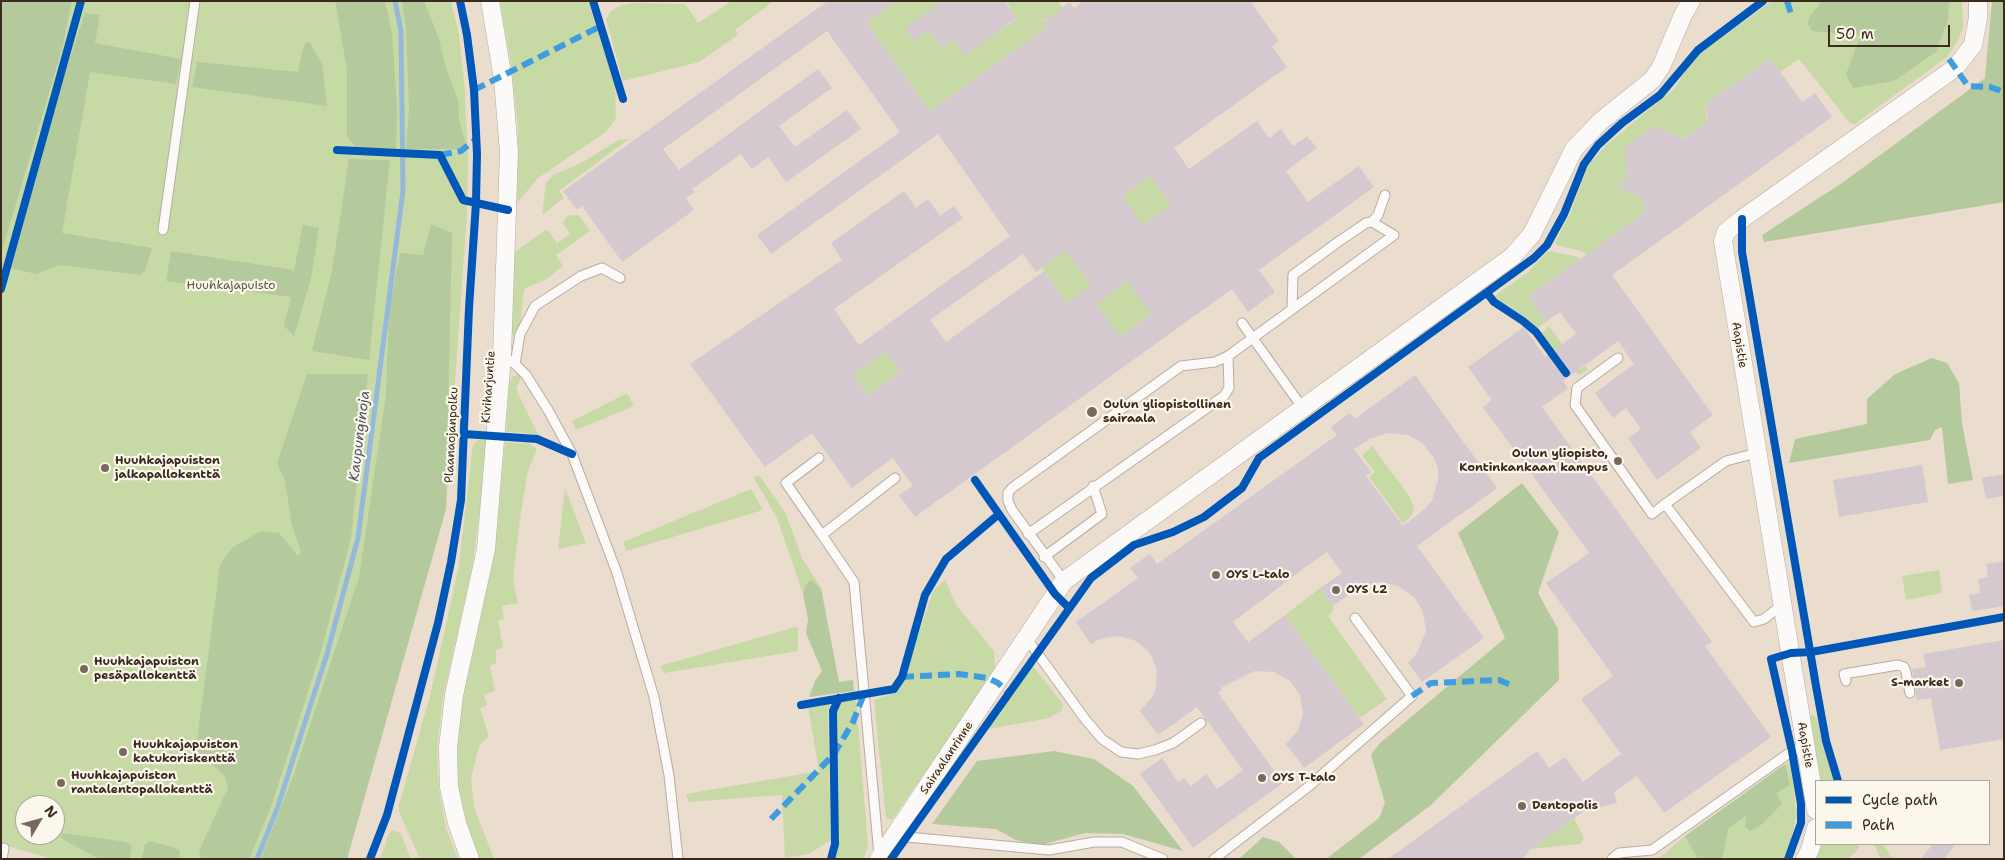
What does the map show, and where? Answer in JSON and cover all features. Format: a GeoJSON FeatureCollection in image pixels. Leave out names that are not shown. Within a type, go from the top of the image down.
{"type":"FeatureCollection","features":[{"type":"Feature","properties":{"kind":"street","name":"Kiviharjuntie"},"geometry":{"type":"LineString","coordinates":[[470,859],[457,823],[451,796],[448,748],[454,695],[486,549],[509,360],[509,152],[503,80],[490,1]]}},
{"type":"Feature","properties":{"kind":"street"},"geometry":{"type":"LineString","coordinates":[[1064,581],[1513,256],[1532,234],[1574,149],[1601,121],[1652,80],[1661,67],[1691,1]]}},
{"type":"Feature","properties":{"kind":"street","name":"Aapistie"},"geometry":{"type":"LineString","coordinates":[[1815,804],[1723,241],[1726,232],[1955,68],[1973,45],[1978,18],[1978,1]]}},
{"type":"Feature","properties":{"kind":"street","name":"Sairaalanrinne"},"geometry":{"type":"LineString","coordinates":[[879,858],[1064,581]]}},
{"type":"Feature","properties":{"kind":"street"},"geometry":{"type":"LineString","coordinates":[[1805,859],[1810,850],[1815,832]]}},
{"type":"Feature","properties":{"kind":"lane"},"geometry":{"type":"LineString","coordinates":[[163,230],[195,1]]}},
{"type":"Feature","properties":{"kind":"lane"},"geometry":{"type":"LineString","coordinates":[[1292,307],[1293,275],[1366,223],[1372,222],[1378,215],[1386,195]]}},
{"type":"Feature","properties":{"kind":"lane"},"geometry":{"type":"LineString","coordinates":[[1064,581],[1044,557],[1008,501],[1008,494],[1012,488],[1181,366],[1215,362],[1228,356],[1292,307],[1394,235],[1372,222]]}},
{"type":"Feature","properties":{"kind":"lane"},"geometry":{"type":"LineString","coordinates":[[620,278],[602,268],[581,276],[535,306],[509,360],[526,375],[572,454],[617,573],[654,697],[669,775],[678,859]]}},
{"type":"Feature","properties":{"kind":"lane"},"geometry":{"type":"LineString","coordinates":[[1242,322],[1302,407]]}},
{"type":"Feature","properties":{"kind":"lane"},"geometry":{"type":"LineString","coordinates":[[1028,534],[1092,486],[1224,396],[1229,388],[1228,356]]}},
{"type":"Feature","properties":{"kind":"lane"},"geometry":{"type":"LineString","coordinates":[[1618,358],[1577,388],[1575,405],[1652,514],[1726,461],[1757,452]]}},
{"type":"Feature","properties":{"kind":"lane"},"geometry":{"type":"LineString","coordinates":[[819,458],[786,483],[854,582],[879,858]]}},
{"type":"Feature","properties":{"kind":"lane"},"geometry":{"type":"LineString","coordinates":[[822,535],[895,478]]}},
{"type":"Feature","properties":{"kind":"lane"},"geometry":{"type":"LineString","coordinates":[[1044,557],[1102,514],[1092,486]]}},
{"type":"Feature","properties":{"kind":"lane"},"geometry":{"type":"LineString","coordinates":[[1665,504],[1754,622],[1764,619],[1783,604]]}},
{"type":"Feature","properties":{"kind":"lane"},"geometry":{"type":"LineString","coordinates":[[1214,859],[1308,787],[1412,696],[1356,618]]}},
{"type":"Feature","properties":{"kind":"lane"},"geometry":{"type":"LineString","coordinates":[[1027,639],[1085,719],[1102,739],[1121,752],[1138,754],[1155,750],[1173,743],[1201,723]]}},
{"type":"Feature","properties":{"kind":"lane"},"geometry":{"type":"LineString","coordinates":[[1846,681],[1844,674],[1898,664],[1904,667],[1910,693]]}},
{"type":"Feature","properties":{"kind":"lane"},"geometry":{"type":"LineString","coordinates":[[1612,859],[1619,853],[1652,850],[1792,750],[1805,748]]}},
{"type":"Feature","properties":{"kind":"lane"},"geometry":{"type":"LineString","coordinates":[[898,830],[907,837],[1049,850],[1094,842],[1122,842],[1163,859]]}},
{"type":"Feature","properties":{"kind":"lane"},"geometry":{"type":"LineString","coordinates":[[2,859],[4,848]]}},
{"type":"Feature","properties":{"kind":"green space"},"geometry":{"type":"Polygon","coordinates":[[[1,1],[72,1],[63,46],[1,255],[1,1]]]}},
{"type":"Feature","properties":{"kind":"green space","name":"Huuhkajapuisto"},"geometry":{"type":"Polygon","coordinates":[[[72,1],[451,1],[459,35],[465,90],[468,159],[467,214],[446,509],[347,859],[52,859],[1,844],[1,255],[63,46],[72,1]]]}},
{"type":"Feature","properties":{"kind":"green space"},"geometry":{"type":"Polygon","coordinates":[[[335,1],[385,1],[392,33],[397,107],[396,149],[359,150],[347,137],[347,70],[335,1]]]}},
{"type":"Feature","properties":{"kind":"green space"},"geometry":{"type":"Polygon","coordinates":[[[402,1],[424,1],[438,36],[447,71],[458,100],[459,119],[467,149],[406,149],[409,107],[406,29],[402,1]]]}},
{"type":"Feature","properties":{"kind":"green space"},"geometry":{"type":"Polygon","coordinates":[[[500,1],[588,1],[615,85],[616,118],[606,132],[538,178],[516,204],[518,129],[511,64],[500,1]]]}},
{"type":"Feature","properties":{"kind":"green space"},"geometry":{"type":"Polygon","coordinates":[[[732,1],[774,1],[735,30],[738,35],[699,62],[623,81],[606,19],[611,11],[621,5],[633,3],[685,4],[698,23],[732,1]]]}},
{"type":"Feature","properties":{"kind":"green space"},"geometry":{"type":"Polygon","coordinates":[[[897,1],[943,1],[914,41],[928,30],[941,47],[953,39],[965,55],[1016,19],[1006,1],[1058,1],[1063,8],[1042,22],[1046,28],[930,111],[866,23],[897,1]]]}},
{"type":"Feature","properties":{"kind":"green space"},"geometry":{"type":"Polygon","coordinates":[[[1772,1],[1962,1],[1963,27],[1958,41],[1947,57],[1855,124],[1850,123],[1799,59],[1780,72],[1770,58],[1706,104],[1708,132],[1691,139],[1690,134],[1684,139],[1653,126],[1626,147],[1627,179],[1617,187],[1642,197],[1644,213],[1587,255],[1584,252],[1557,245],[1555,242],[1569,216],[1588,166],[1606,145],[1674,89],[1692,61],[1700,53],[1772,1]]]}},
{"type":"Feature","properties":{"kind":"green space"},"geometry":{"type":"Polygon","coordinates":[[[1822,1],[1949,1],[1948,20],[1936,52],[1894,81],[1853,88],[1846,74],[1861,35],[1812,31],[1808,24],[1809,18],[1822,1]]]}},
{"type":"Feature","properties":{"kind":"green space"},"geometry":{"type":"Polygon","coordinates":[[[1992,1],[2004,1],[2004,202],[1764,242],[1762,235],[1842,183],[1985,78],[1992,1]]]}},
{"type":"Feature","properties":{"kind":"green space"},"geometry":{"type":"Polygon","coordinates":[[[85,13],[100,15],[95,43],[181,59],[176,84],[90,72],[62,233],[152,248],[145,271],[141,275],[60,265],[36,274],[11,268],[65,73],[85,13]]]}},
{"type":"Feature","properties":{"kind":"green space"},"geometry":{"type":"Polygon","coordinates":[[[309,41],[322,64],[327,106],[192,87],[197,62],[298,72],[304,45],[309,41]]]}},
{"type":"Feature","properties":{"kind":"green space"},"geometry":{"type":"Polygon","coordinates":[[[629,139],[559,191],[564,198],[542,215],[546,183],[553,175],[581,163],[618,140],[629,139]]]}},
{"type":"Feature","properties":{"kind":"green space"},"geometry":{"type":"Polygon","coordinates":[[[349,159],[390,160],[369,360],[312,351],[332,271],[349,159]]]}},
{"type":"Feature","properties":{"kind":"green space"},"geometry":{"type":"Polygon","coordinates":[[[1150,176],[1173,207],[1080,270],[1089,282],[1103,272],[1115,290],[1127,281],[1216,268],[1101,350],[1109,322],[1086,289],[1067,303],[1042,268],[1129,206],[1122,196],[1150,176]]]}},
{"type":"Feature","properties":{"kind":"green space"},"geometry":{"type":"Polygon","coordinates":[[[579,215],[590,231],[556,255],[563,266],[547,279],[524,289],[519,334],[513,336],[511,330],[515,252],[545,230],[548,230],[557,243],[570,234],[563,223],[566,217],[579,215]]]}},
{"type":"Feature","properties":{"kind":"green space"},"geometry":{"type":"Polygon","coordinates":[[[431,224],[452,233],[446,509],[347,859],[261,859],[293,777],[359,577],[386,395],[389,311],[400,253],[423,255],[431,224]]]}},
{"type":"Feature","properties":{"kind":"green space"},"geometry":{"type":"Polygon","coordinates":[[[303,225],[319,228],[311,279],[294,336],[284,326],[291,297],[166,281],[171,251],[294,270],[303,225]]]}},
{"type":"Feature","properties":{"kind":"green space"},"geometry":{"type":"Polygon","coordinates":[[[1548,251],[1578,257],[1580,260],[1528,297],[1546,322],[1537,328],[1525,317],[1493,297],[1527,273],[1548,251]]]}},
{"type":"Feature","properties":{"kind":"green space"},"geometry":{"type":"Polygon","coordinates":[[[1549,326],[1580,370],[1585,366],[1588,369],[1580,375],[1570,369],[1541,334],[1549,326]]]}},
{"type":"Feature","properties":{"kind":"green space"},"geometry":{"type":"Polygon","coordinates":[[[886,352],[900,372],[868,395],[853,375],[886,352]]]}},
{"type":"Feature","properties":{"kind":"green space"},"geometry":{"type":"Polygon","coordinates":[[[1932,358],[1947,363],[1959,383],[1962,423],[1973,480],[1948,484],[1942,427],[1935,430],[1930,440],[1789,463],[1795,439],[1867,424],[1867,399],[1895,374],[1932,358]]]}},
{"type":"Feature","properties":{"kind":"green space"},"geometry":{"type":"Polygon","coordinates":[[[307,374],[368,374],[351,538],[321,651],[271,807],[249,859],[201,859],[199,851],[228,788],[225,776],[198,751],[197,741],[220,564],[233,547],[261,531],[279,533],[298,556],[301,552],[292,526],[285,481],[277,463],[307,374]]]}},
{"type":"Feature","properties":{"kind":"green space"},"geometry":{"type":"Polygon","coordinates":[[[519,374],[521,378],[516,389],[540,438],[527,433],[506,432],[509,383],[512,377],[519,374]]]}},
{"type":"Feature","properties":{"kind":"green space"},"geometry":{"type":"Polygon","coordinates":[[[627,393],[634,406],[576,430],[572,421],[627,393]]]}},
{"type":"Feature","properties":{"kind":"green space"},"geometry":{"type":"Polygon","coordinates":[[[478,440],[487,440],[484,480],[472,569],[443,697],[437,750],[439,789],[446,828],[458,859],[420,859],[399,812],[399,805],[430,696],[459,565],[473,445],[478,440]]]}},
{"type":"Feature","properties":{"kind":"green space"},"geometry":{"type":"Polygon","coordinates":[[[505,442],[530,444],[537,449],[528,471],[521,512],[513,579],[518,603],[502,606],[504,619],[498,621],[503,647],[496,650],[496,663],[490,666],[495,691],[484,695],[487,705],[480,708],[489,737],[480,744],[471,778],[474,807],[494,859],[479,859],[465,822],[457,788],[456,749],[462,699],[495,549],[505,442]]]}},
{"type":"Feature","properties":{"kind":"green space"},"geometry":{"type":"Polygon","coordinates":[[[1372,446],[1410,497],[1414,509],[1411,516],[1403,524],[1369,477],[1375,472],[1362,456],[1372,446]]]}},
{"type":"Feature","properties":{"kind":"green space"},"geometry":{"type":"Polygon","coordinates":[[[759,475],[785,512],[802,558],[821,588],[811,580],[806,584],[803,594],[777,518],[754,478],[759,475]]]}},
{"type":"Feature","properties":{"kind":"green space"},"geometry":{"type":"Polygon","coordinates":[[[1522,483],[1559,532],[1538,593],[1558,629],[1559,680],[1431,805],[1359,859],[1326,859],[1379,818],[1385,803],[1371,755],[1379,744],[1505,638],[1458,533],[1522,483]]]}},
{"type":"Feature","properties":{"kind":"green space"},"geometry":{"type":"Polygon","coordinates":[[[565,488],[586,543],[558,549],[565,488]]]}},
{"type":"Feature","properties":{"kind":"green space"},"geometry":{"type":"Polygon","coordinates":[[[751,489],[763,510],[626,551],[623,542],[751,489]]]}},
{"type":"Feature","properties":{"kind":"green space"},"geometry":{"type":"Polygon","coordinates":[[[1939,570],[1942,593],[1906,600],[1902,576],[1939,570]]]}},
{"type":"Feature","properties":{"kind":"green space"},"geometry":{"type":"Polygon","coordinates":[[[811,580],[821,588],[839,682],[853,680],[854,691],[809,697],[815,681],[822,671],[806,633],[808,619],[803,594],[806,584],[811,580]]]}},
{"type":"Feature","properties":{"kind":"green space"},"geometry":{"type":"Polygon","coordinates":[[[945,580],[957,606],[994,651],[995,672],[892,820],[886,818],[874,700],[898,692],[933,591],[945,580]]]}},
{"type":"Feature","properties":{"kind":"green space"},"geometry":{"type":"Polygon","coordinates":[[[1320,588],[1334,609],[1328,616],[1387,699],[1360,718],[1285,615],[1320,588]]]}},
{"type":"Feature","properties":{"kind":"green space"},"geometry":{"type":"Polygon","coordinates":[[[798,628],[798,651],[664,673],[660,666],[798,628]]]}},
{"type":"Feature","properties":{"kind":"green space"},"geometry":{"type":"Polygon","coordinates":[[[1032,665],[1063,704],[1062,710],[1050,718],[988,729],[1032,665]]]}},
{"type":"Feature","properties":{"kind":"green space"},"geometry":{"type":"Polygon","coordinates":[[[856,699],[868,846],[863,859],[835,859],[838,843],[835,712],[840,702],[856,699]]]}},
{"type":"Feature","properties":{"kind":"green space"},"geometry":{"type":"Polygon","coordinates":[[[832,703],[828,710],[831,840],[809,854],[785,858],[782,795],[689,802],[686,794],[819,771],[808,706],[832,703]]]}},
{"type":"Feature","properties":{"kind":"green space"},"geometry":{"type":"Polygon","coordinates":[[[1812,714],[1817,718],[1822,743],[1834,780],[1821,780],[1810,717],[1812,714]]]}},
{"type":"Feature","properties":{"kind":"green space"},"geometry":{"type":"Polygon","coordinates":[[[1054,751],[1094,759],[1133,786],[1183,851],[1123,834],[1085,833],[1041,845],[1016,840],[996,829],[932,824],[977,761],[1054,751]]]}},
{"type":"Feature","properties":{"kind":"green space"},"geometry":{"type":"Polygon","coordinates":[[[1790,761],[1797,814],[1789,848],[1782,859],[1658,859],[1685,836],[1790,761]]]}},
{"type":"Feature","properties":{"kind":"green space"},"geometry":{"type":"Polygon","coordinates":[[[1785,764],[1790,785],[1776,793],[1782,804],[1761,825],[1750,831],[1745,827],[1746,816],[1728,829],[1722,859],[1698,859],[1685,836],[1785,764]]]}},
{"type":"Feature","properties":{"kind":"green space"},"geometry":{"type":"Polygon","coordinates":[[[1574,818],[1584,838],[1580,844],[1531,849],[1574,818]]]}},
{"type":"Feature","properties":{"kind":"green space"},"geometry":{"type":"Polygon","coordinates":[[[393,830],[400,833],[411,859],[380,859],[389,834],[393,830]]]}},
{"type":"Feature","properties":{"kind":"green space"},"geometry":{"type":"Polygon","coordinates":[[[65,833],[127,842],[132,846],[129,859],[100,859],[65,841],[65,833]]]}},
{"type":"Feature","properties":{"kind":"green space"},"geometry":{"type":"Polygon","coordinates":[[[1263,837],[1279,842],[1296,859],[1239,859],[1263,837]]]}},
{"type":"Feature","properties":{"kind":"green space"},"geometry":{"type":"Polygon","coordinates":[[[150,841],[176,848],[180,851],[179,859],[142,859],[145,844],[150,841]]]}},
{"type":"Feature","properties":{"kind":"green space"},"geometry":{"type":"Polygon","coordinates":[[[1822,845],[1860,845],[1858,850],[1848,859],[1815,859],[1822,845]]]}},
{"type":"Feature","properties":{"kind":"green space"},"geometry":{"type":"Polygon","coordinates":[[[1874,845],[1884,845],[1893,859],[1881,859],[1874,845]]]}},
{"type":"Feature","properties":{"kind":"building","name":"Oulun yliopistollinen sairaala"},"geometry":{"type":"Polygon","coordinates":[[[828,1],[897,1],[866,23],[930,111],[1046,28],[1042,23],[1070,2],[1074,8],[1083,1],[1250,1],[1279,41],[1272,46],[1287,67],[1174,148],[1189,169],[1257,121],[1269,138],[1281,129],[1293,146],[1307,136],[1317,148],[1286,171],[1308,202],[1359,166],[1374,187],[1259,270],[1275,292],[1248,312],[1232,289],[915,517],[899,495],[913,486],[893,458],[852,488],[812,433],[765,467],[690,364],[842,260],[831,243],[904,191],[916,208],[928,199],[940,216],[954,206],[963,218],[834,309],[859,345],[1010,236],[938,134],[771,254],[757,235],[900,132],[827,31],[663,149],[679,170],[818,69],[832,88],[779,126],[795,147],[847,110],[861,129],[786,182],[768,157],[752,169],[741,154],[692,189],[695,192],[686,198],[694,210],[622,262],[582,206],[577,210],[563,191],[828,1]],[[1150,176],[1122,196],[1143,225],[1171,205],[1150,176]],[[1066,251],[1036,272],[1023,254],[930,320],[946,342],[1044,271],[1067,303],[1091,285],[1066,251]],[[1127,281],[1096,304],[1120,337],[1151,314],[1127,281]],[[886,352],[853,375],[868,395],[900,372],[886,352]]]}},
{"type":"Feature","properties":{"kind":"building"},"geometry":{"type":"Polygon","coordinates":[[[943,1],[1004,1],[1016,18],[965,56],[953,39],[941,47],[928,30],[914,41],[905,28],[943,1]]]}},
{"type":"Feature","properties":{"kind":"building"},"geometry":{"type":"Polygon","coordinates":[[[1770,58],[1802,102],[1815,93],[1832,117],[1612,275],[1713,415],[1690,432],[1701,448],[1657,480],[1628,438],[1641,429],[1626,408],[1613,418],[1595,393],[1634,364],[1618,341],[1563,381],[1568,388],[1542,407],[1712,642],[1705,646],[1771,737],[1664,813],[1637,776],[1614,792],[1617,803],[1584,811],[1529,851],[1523,859],[1388,859],[1537,751],[1549,768],[1565,757],[1583,782],[1621,754],[1581,699],[1613,676],[1546,583],[1589,553],[1483,407],[1492,400],[1468,367],[1524,327],[1545,357],[1576,334],[1560,312],[1546,322],[1528,297],[1644,213],[1642,197],[1616,187],[1627,179],[1625,147],[1653,126],[1684,139],[1708,121],[1706,104],[1770,58]]]}},
{"type":"Feature","properties":{"kind":"building","name":"OYS L-talo"},"geometry":{"type":"Polygon","coordinates":[[[1415,375],[1497,488],[1417,546],[1484,638],[1422,682],[1408,663],[1417,653],[1426,631],[1423,612],[1414,597],[1396,585],[1379,582],[1358,588],[1333,606],[1320,588],[1342,573],[1327,552],[1307,566],[1233,622],[1248,642],[1285,615],[1364,724],[1304,768],[1286,744],[1298,731],[1303,713],[1300,695],[1290,681],[1274,672],[1255,671],[1221,688],[1222,690],[1218,693],[1283,783],[1193,848],[1140,774],[1162,758],[1178,782],[1184,778],[1191,786],[1206,774],[1217,789],[1243,770],[1197,707],[1158,735],[1140,711],[1152,697],[1156,688],[1157,670],[1150,653],[1136,641],[1118,636],[1100,639],[1091,644],[1076,622],[1138,578],[1130,568],[1150,554],[1157,564],[1337,435],[1331,427],[1350,413],[1355,419],[1415,375]],[[1387,433],[1370,439],[1354,449],[1371,472],[1366,476],[1403,526],[1425,509],[1432,500],[1438,480],[1438,468],[1434,458],[1422,443],[1408,435],[1387,433]]]}},
{"type":"Feature","properties":{"kind":"building"},"geometry":{"type":"Polygon","coordinates":[[[1922,465],[1928,502],[1839,517],[1833,480],[1922,465]]]}},
{"type":"Feature","properties":{"kind":"building"},"geometry":{"type":"Polygon","coordinates":[[[2004,474],[2004,496],[1986,499],[1982,478],[2004,474]]]}},
{"type":"Feature","properties":{"kind":"building"},"geometry":{"type":"Polygon","coordinates":[[[2004,561],[2004,606],[1972,611],[1969,595],[1980,593],[1978,579],[1988,577],[1986,564],[2004,561]]]}},
{"type":"Feature","properties":{"kind":"building","name":"S-market"},"geometry":{"type":"Polygon","coordinates":[[[2004,640],[2004,739],[1940,750],[1931,698],[1917,700],[1912,669],[1926,667],[1923,654],[2004,640]]]}},
{"type":"Feature","properties":{"kind":"building"},"geometry":{"type":"Polygon","coordinates":[[[1932,845],[1955,845],[1944,859],[1921,859],[1932,845]]]}},
{"type":"Feature","properties":{"kind":"waterway","name":"Kaupunginoja"},"geometry":{"type":"LineString","coordinates":[[257,859],[277,809],[327,654],[358,538],[403,191],[401,31],[395,1]]}},
{"type":"Feature","properties":{"kind":"marked path"},"geometry":{"type":"LineString","coordinates":[[1787,1],[1791,14]]}},
{"type":"Feature","properties":{"kind":"marked path"},"geometry":{"type":"LineString","coordinates":[[474,90],[601,26]]}},
{"type":"Feature","properties":{"kind":"marked path"},"geometry":{"type":"LineString","coordinates":[[1949,59],[1968,86],[1990,87],[2004,92]]}},
{"type":"Feature","properties":{"kind":"marked path"},"geometry":{"type":"LineString","coordinates":[[440,155],[461,151],[476,139]]}},
{"type":"Feature","properties":{"kind":"marked path"},"geometry":{"type":"LineString","coordinates":[[902,677],[959,674],[988,678],[998,683],[1008,692]]}},
{"type":"Feature","properties":{"kind":"marked path"},"geometry":{"type":"LineString","coordinates":[[1412,696],[1431,683],[1499,680],[1511,685]]}},
{"type":"Feature","properties":{"kind":"marked path"},"geometry":{"type":"LineString","coordinates":[[771,819],[834,754],[853,722],[864,694]]}},
{"type":"Feature","properties":{"kind":"cycle path"},"geometry":{"type":"LineString","coordinates":[[1,289],[81,1]]}},
{"type":"Feature","properties":{"kind":"cycle path","name":"Plaanaojanpolku"},"geometry":{"type":"LineString","coordinates":[[370,859],[387,815],[438,623],[451,562],[461,500],[477,154],[474,90],[467,35],[460,1]]}},
{"type":"Feature","properties":{"kind":"cycle path"},"geometry":{"type":"LineString","coordinates":[[593,1],[623,99]]}},
{"type":"Feature","properties":{"kind":"cycle path"},"geometry":{"type":"LineString","coordinates":[[891,859],[1091,578],[1134,545],[1173,532],[1204,517],[1242,488],[1259,458],[1534,258],[1547,245],[1564,214],[1584,164],[1598,145],[1622,123],[1660,95],[1698,50],[1763,1]]}},
{"type":"Feature","properties":{"kind":"cycle path"},"geometry":{"type":"LineString","coordinates":[[337,150],[440,155],[463,200],[508,210]]}},
{"type":"Feature","properties":{"kind":"cycle path"},"geometry":{"type":"LineString","coordinates":[[1742,219],[1742,252],[1816,686],[1826,741],[1838,780]]}},
{"type":"Feature","properties":{"kind":"cycle path"},"geometry":{"type":"LineString","coordinates":[[1487,293],[1494,302],[1536,332],[1566,373]]}},
{"type":"Feature","properties":{"kind":"cycle path","name":"Plaanaojanpolku"},"geometry":{"type":"LineString","coordinates":[[464,434],[537,439],[572,454]]}},
{"type":"Feature","properties":{"kind":"cycle path"},"geometry":{"type":"LineString","coordinates":[[975,480],[1055,594],[1069,608]]}},
{"type":"Feature","properties":{"kind":"cycle path"},"geometry":{"type":"LineString","coordinates":[[801,705],[894,689],[902,677],[925,595],[946,559],[999,514]]}},
{"type":"Feature","properties":{"kind":"cycle path"},"geometry":{"type":"LineString","coordinates":[[1788,859],[1801,823],[1801,804],[1792,751],[1771,659],[1791,653],[1811,652],[2004,617]]}},
{"type":"Feature","properties":{"kind":"cycle path"},"geometry":{"type":"LineString","coordinates":[[831,859],[835,844],[833,711],[839,698]]}},
{"type":"Feature","properties":{"kind":"place","name":"Oulun yliopistollinen sairaala"},"geometry":{"type":"Point","coordinates":[1092,412]}},
{"type":"Feature","properties":{"kind":"place","name":"Oulun yliopisto, Kontinkankaan kampus"},"geometry":{"type":"Point","coordinates":[1618,461]}},
{"type":"Feature","properties":{"kind":"place","name":"Huuhkajapuiston jalkapallokenttä"},"geometry":{"type":"Point","coordinates":[105,468]}},
{"type":"Feature","properties":{"kind":"place","name":"OYS L-talo"},"geometry":{"type":"Point","coordinates":[1216,575]}},
{"type":"Feature","properties":{"kind":"place","name":"OYS L2"},"geometry":{"type":"Point","coordinates":[1336,590]}},
{"type":"Feature","properties":{"kind":"place","name":"Huuhkajapuiston pesäpallokenttä"},"geometry":{"type":"Point","coordinates":[84,669]}},
{"type":"Feature","properties":{"kind":"place","name":"S-market"},"geometry":{"type":"Point","coordinates":[1959,683]}},
{"type":"Feature","properties":{"kind":"place","name":"Huuhkajapuiston katukoriskenttä"},"geometry":{"type":"Point","coordinates":[123,752]}},
{"type":"Feature","properties":{"kind":"place","name":"OYS T-talo"},"geometry":{"type":"Point","coordinates":[1262,778]}},
{"type":"Feature","properties":{"kind":"place","name":"Huuhkajapuiston rantalentopallokenttä"},"geometry":{"type":"Point","coordinates":[61,783]}},
{"type":"Feature","properties":{"kind":"place","name":"Dentopolis"},"geometry":{"type":"Point","coordinates":[1522,806]}}]}
